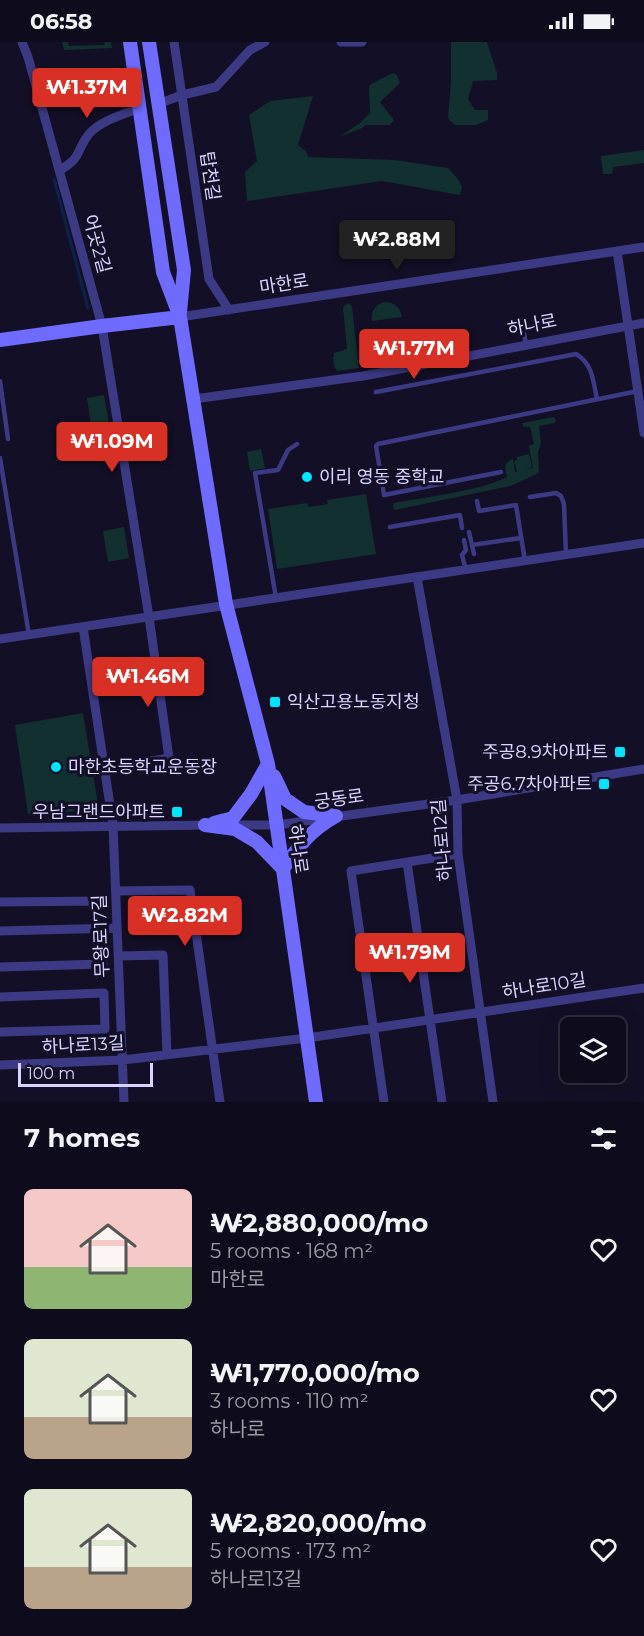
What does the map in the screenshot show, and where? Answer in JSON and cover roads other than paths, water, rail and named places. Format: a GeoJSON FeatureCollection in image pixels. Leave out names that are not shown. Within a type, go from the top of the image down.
{"type":"FeatureCollection","features":[{"type":"Feature","properties":{"kind":"street","name":"어곳2길"},"geometry":{"type":"LineString","coordinates":[[22,42],[60,170],[102,326]]}},
{"type":"Feature","properties":{"kind":"street","name":"하나로"},"geometry":{"type":"LineString","coordinates":[[130,42],[163,272],[180,317],[226,604],[268,764],[316,1102]]}},
{"type":"Feature","properties":{"kind":"street","name":"하나로"},"geometry":{"type":"LineString","coordinates":[[149,42],[184,270],[180,317]]}},
{"type":"Feature","properties":{"kind":"street","name":"탑천길"},"geometry":{"type":"LineString","coordinates":[[174,42],[209,279],[229,310]]}},
{"type":"Feature","properties":{"kind":"street"},"geometry":{"type":"LineString","coordinates":[[158,104],[182,95],[216,87],[250,50],[265,42]]}},
{"type":"Feature","properties":{"kind":"street"},"geometry":{"type":"LineString","coordinates":[[341,42],[362,42]]}},
{"type":"Feature","properties":{"kind":"street"},"geometry":{"type":"LineString","coordinates":[[60,170],[75,162],[89,133],[112,118],[140,108]]}},
{"type":"Feature","properties":{"kind":"street","name":"마한로"},"geometry":{"type":"LineString","coordinates":[[0,340],[229,310],[644,247]]}},
{"type":"Feature","properties":{"kind":"street"},"geometry":{"type":"LineString","coordinates":[[617,251],[644,433]]}},
{"type":"Feature","properties":{"kind":"street","name":"하나로"},"geometry":{"type":"LineString","coordinates":[[194,399],[363,376],[644,323]]}},
{"type":"Feature","properties":{"kind":"street"},"geometry":{"type":"LineString","coordinates":[[102,326],[149,617],[169,758],[105,769]]}},
{"type":"Feature","properties":{"kind":"street"},"geometry":{"type":"LineString","coordinates":[[0,639],[644,543]]}},
{"type":"Feature","properties":{"kind":"street","name":"하나로12길"},"geometry":{"type":"LineString","coordinates":[[417,577],[457,800],[458,854],[493,1102]]}},
{"type":"Feature","properties":{"kind":"street","name":"무왕로17길"},"geometry":{"type":"LineString","coordinates":[[83,627],[113,825],[124,1102]]}},
{"type":"Feature","properties":{"kind":"street"},"geometry":{"type":"LineString","coordinates":[[268,764],[285,799],[304,812],[336,816]]}},
{"type":"Feature","properties":{"kind":"street"},"geometry":{"type":"LineString","coordinates":[[205,825],[233,818],[251,794],[268,764]]}},
{"type":"Feature","properties":{"kind":"street","name":"궁동로"},"geometry":{"type":"LineString","coordinates":[[0,828],[277,825],[457,800],[644,769]]}},
{"type":"Feature","properties":{"kind":"street"},"geometry":{"type":"LineString","coordinates":[[205,825],[235,828],[257,842],[283,869],[297,848],[316,827],[336,816]]}},
{"type":"Feature","properties":{"kind":"street"},"geometry":{"type":"LineString","coordinates":[[384,1102],[351,871],[458,854]]}},
{"type":"Feature","properties":{"kind":"street"},"geometry":{"type":"LineString","coordinates":[[406,862],[442,1102]]}},
{"type":"Feature","properties":{"kind":"street"},"geometry":{"type":"LineString","coordinates":[[116,891],[190,890],[220,1102]]}},
{"type":"Feature","properties":{"kind":"street"},"geometry":{"type":"LineString","coordinates":[[0,902],[102,901]]}},
{"type":"Feature","properties":{"kind":"street"},"geometry":{"type":"LineString","coordinates":[[0,930],[117,928]]}},
{"type":"Feature","properties":{"kind":"street"},"geometry":{"type":"LineString","coordinates":[[119,956],[163,955],[167,1055]]}},
{"type":"Feature","properties":{"kind":"street"},"geometry":{"type":"LineString","coordinates":[[0,967],[103,964]]}},
{"type":"Feature","properties":{"kind":"street","name":"하나로10길"},"geometry":{"type":"LineString","coordinates":[[306,1038],[644,988]]}},
{"type":"Feature","properties":{"kind":"street"},"geometry":{"type":"LineString","coordinates":[[0,997],[104,993],[105,1029],[0,1032]]}},
{"type":"Feature","properties":{"kind":"street","name":"하나로13길"},"geometry":{"type":"LineString","coordinates":[[0,1065],[123,1060],[306,1038]]}},
{"type":"Feature","properties":{"kind":"lane"},"geometry":{"type":"LineString","coordinates":[[523,327],[526,345]]}},
{"type":"Feature","properties":{"kind":"lane"},"geometry":{"type":"LineString","coordinates":[[376,392],[576,354],[584,358],[590,367],[597,399]]}},
{"type":"Feature","properties":{"kind":"lane"},"geometry":{"type":"LineString","coordinates":[[0,381],[8,439]]}},
{"type":"Feature","properties":{"kind":"lane"},"geometry":{"type":"LineString","coordinates":[[501,472],[384,495],[376,446],[638,391]]}},
{"type":"Feature","properties":{"kind":"lane"},"geometry":{"type":"LineString","coordinates":[[276,598],[255,473],[278,470],[288,450],[297,444]]}},
{"type":"Feature","properties":{"kind":"lane"},"geometry":{"type":"LineString","coordinates":[[0,458],[29,635]]}},
{"type":"Feature","properties":{"kind":"lane"},"geometry":{"type":"LineString","coordinates":[[530,497],[556,493],[561,496],[564,504],[566,555]]}},
{"type":"Feature","properties":{"kind":"lane"},"geometry":{"type":"LineString","coordinates":[[477,501],[479,511],[516,505],[525,561]]}},
{"type":"Feature","properties":{"kind":"lane"},"geometry":{"type":"LineString","coordinates":[[390,527],[460,515],[462,528]]}},
{"type":"Feature","properties":{"kind":"lane"},"geometry":{"type":"LineString","coordinates":[[469,532],[474,554]]}},
{"type":"Feature","properties":{"kind":"lane"},"geometry":{"type":"LineString","coordinates":[[472,545],[521,538]]}},
{"type":"Feature","properties":{"kind":"lane"},"geometry":{"type":"LineString","coordinates":[[464,540],[466,550],[462,555],[466,570]]}},
{"type":"Feature","properties":{"kind":"waterway"},"geometry":{"type":"LineString","coordinates":[[54,179],[88,308]]}},
{"type":"Feature","properties":{"kind":"place","name":"이리 영동 중학교"},"geometry":{"type":"Point","coordinates":[307,477]}},
{"type":"Feature","properties":{"kind":"place","name":"익산고용노동지청"},"geometry":{"type":"Point","coordinates":[275,702]}},
{"type":"Feature","properties":{"kind":"place","name":"주공8.9차아파트"},"geometry":{"type":"Point","coordinates":[620,752]}},
{"type":"Feature","properties":{"kind":"place","name":"마한초등학교운동장"},"geometry":{"type":"Point","coordinates":[56,767]}},
{"type":"Feature","properties":{"kind":"place","name":"주공6.7차아파트"},"geometry":{"type":"Point","coordinates":[604,784]}},
{"type":"Feature","properties":{"kind":"place","name":"우남그랜드아파트"},"geometry":{"type":"Point","coordinates":[177,812]}}]}
